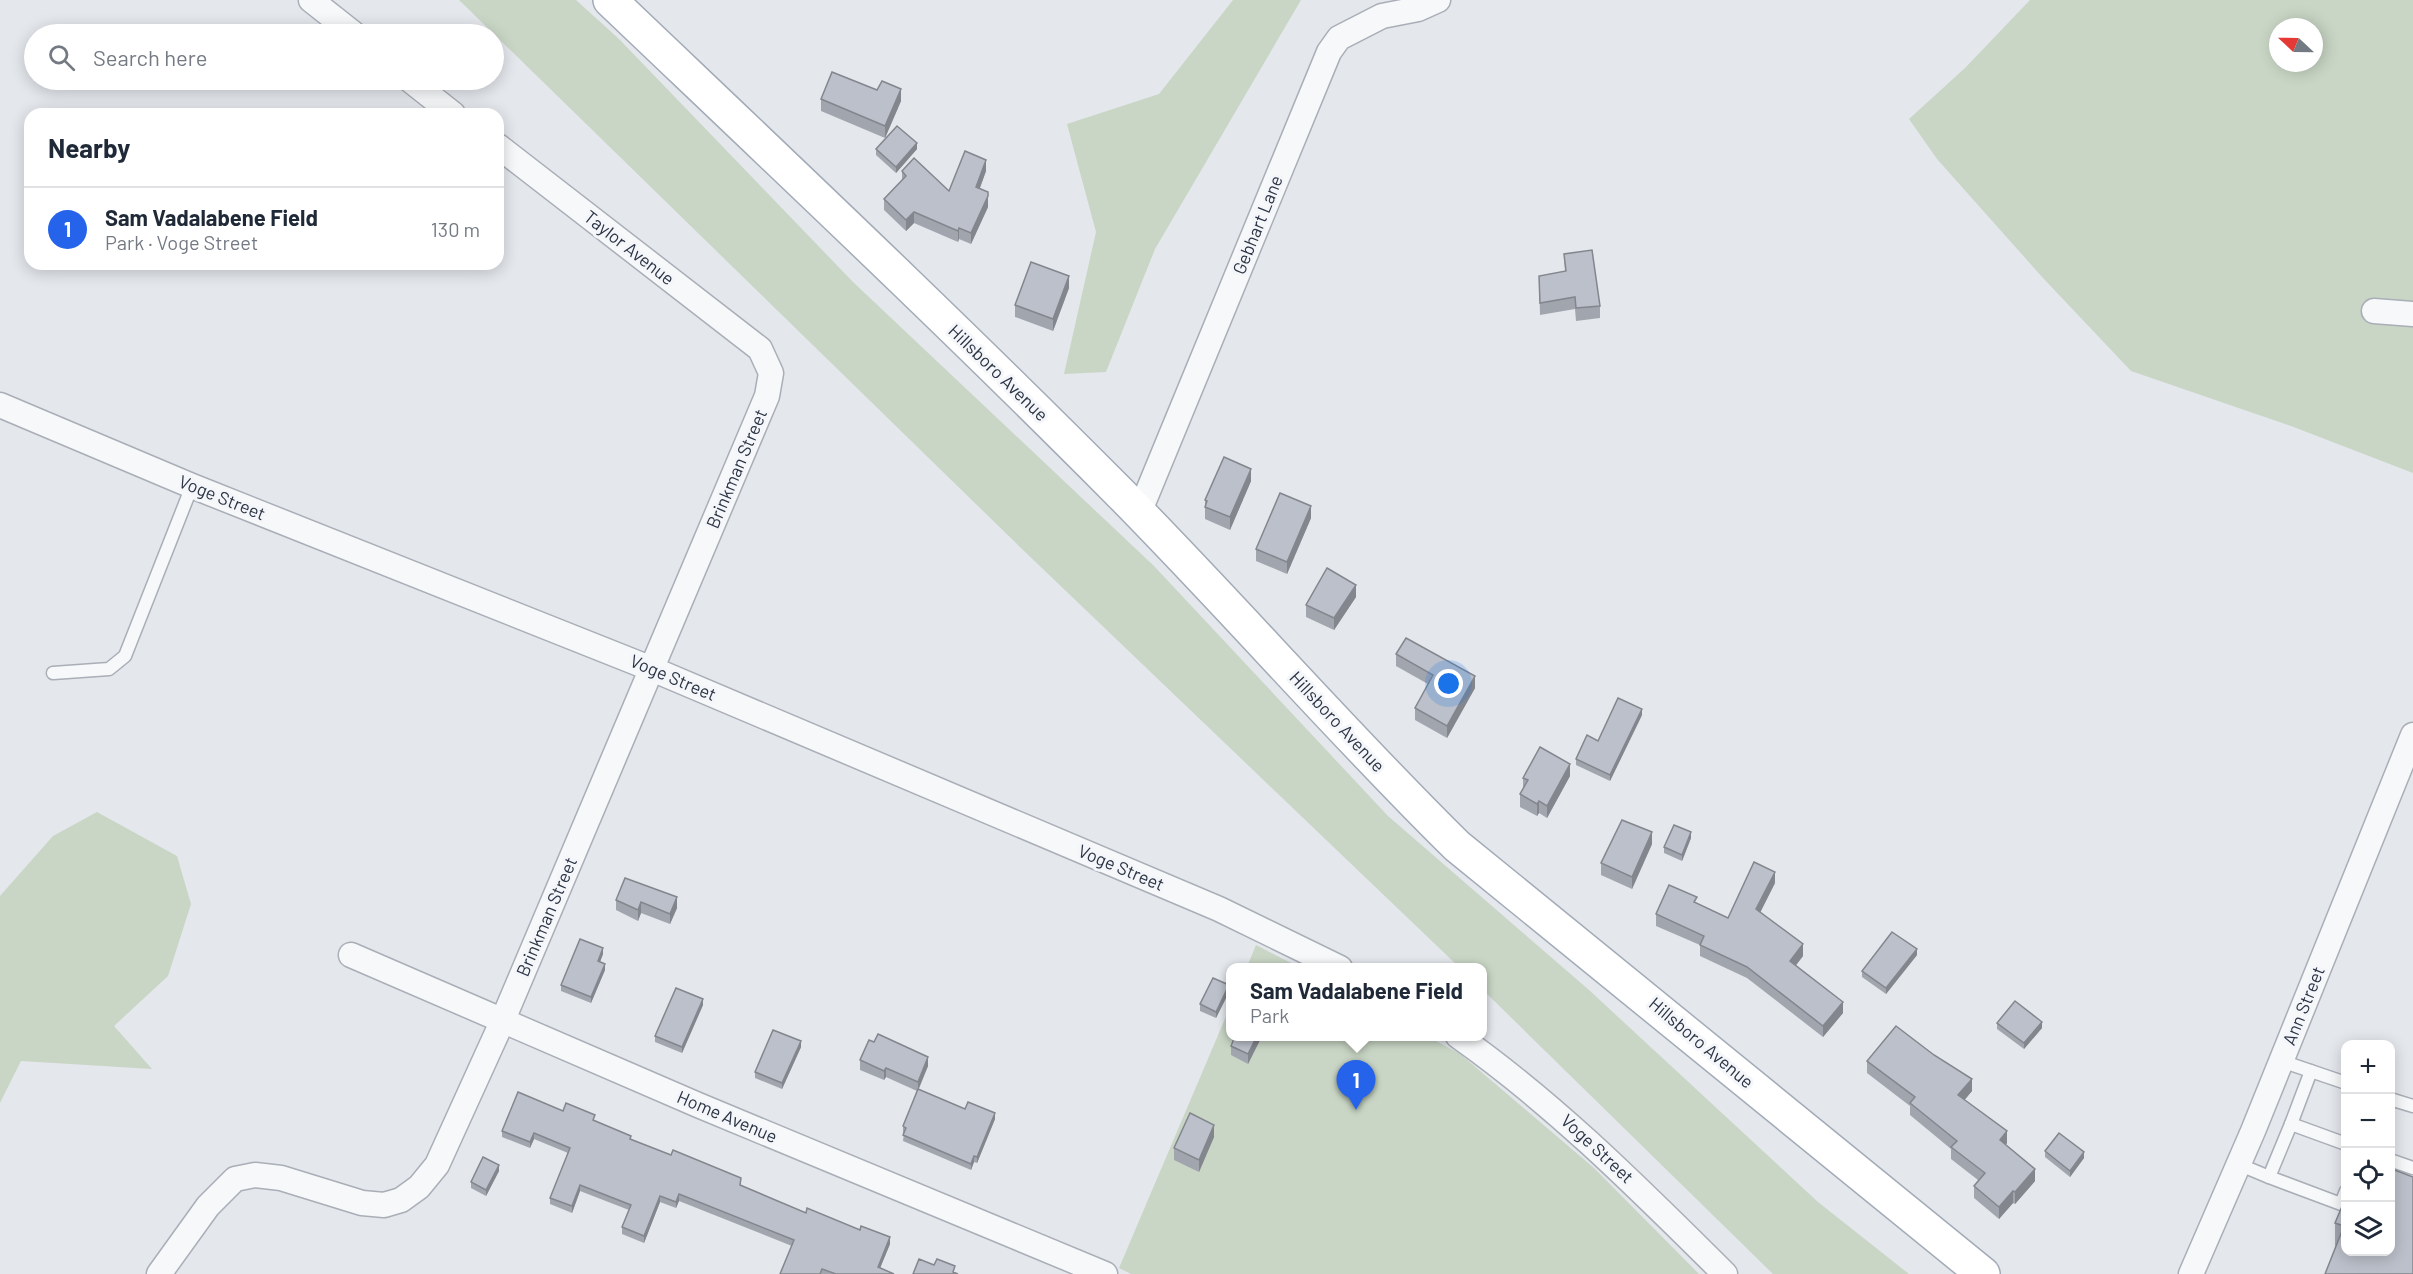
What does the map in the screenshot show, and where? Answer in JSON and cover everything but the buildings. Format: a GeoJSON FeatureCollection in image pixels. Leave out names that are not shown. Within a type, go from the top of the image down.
{"type":"FeatureCollection","features":[{"type":"Feature","properties":{"kind":"main road","name":"Hillsboro Avenue"},"geometry":{"type":"LineString","coordinates":[[610,0],[901,278],[1139,513],[1457,846],[1983,1274]]}},
{"type":"Feature","properties":{"kind":"street"},"geometry":{"type":"LineString","coordinates":[[311,0],[341,24]]}},
{"type":"Feature","properties":{"kind":"street","name":"Gebhart Lane"},"geometry":{"type":"LineString","coordinates":[[1139,513],[1329,52],[1338,38],[1382,16],[1418,9],[1438,0]]}},
{"type":"Feature","properties":{"kind":"street"},"geometry":{"type":"LineString","coordinates":[[423,90],[445,108]]}},
{"type":"Feature","properties":{"kind":"street","name":"Taylor Avenue"},"geometry":{"type":"LineString","coordinates":[[504,151],[760,349]]}},
{"type":"Feature","properties":{"kind":"street"},"geometry":{"type":"LineString","coordinates":[[2374,311],[2413,314]]}},
{"type":"Feature","properties":{"kind":"street","name":"Brinkman Street"},"geometry":{"type":"LineString","coordinates":[[159,1274],[208,1206],[235,1179],[255,1175],[280,1178],[374,1205],[384,1205],[401,1200],[419,1187],[437,1165],[502,1022],[768,396],[771,373],[760,349]]}},
{"type":"Feature","properties":{"kind":"street","name":"Voge Street"},"geometry":{"type":"LineString","coordinates":[[0,405],[192,486],[652,669],[1219,909],[1330,963]]}},
{"type":"Feature","properties":{"kind":"street","name":"Ann Street"},"geometry":{"type":"LineString","coordinates":[[2191,1274],[2281,1061],[2413,735]]}},
{"type":"Feature","properties":{"kind":"street","name":"Home Avenue"},"geometry":{"type":"LineString","coordinates":[[351,955],[698,1105],[1106,1274]]}},
{"type":"Feature","properties":{"kind":"street","name":"Voge Street"},"geometry":{"type":"LineString","coordinates":[[1465,1041],[1501,1066],[1557,1112],[1617,1167],[1725,1274]]}},
{"type":"Feature","properties":{"kind":"lane"},"geometry":{"type":"LineString","coordinates":[[54,673],[109,669],[125,656],[192,486]]}},
{"type":"Feature","properties":{"kind":"lane"},"geometry":{"type":"LineString","coordinates":[[2281,1061],[2341,1081]]}},
{"type":"Feature","properties":{"kind":"lane"},"geometry":{"type":"LineString","coordinates":[[2269,1177],[2311,1071]]}},
{"type":"Feature","properties":{"kind":"lane"},"geometry":{"type":"LineString","coordinates":[[2395,1100],[2413,1106]]}},
{"type":"Feature","properties":{"kind":"lane"},"geometry":{"type":"LineString","coordinates":[[2290,1124],[2341,1142]]}},
{"type":"Feature","properties":{"kind":"lane"},"geometry":{"type":"LineString","coordinates":[[2395,1161],[2413,1168]]}},
{"type":"Feature","properties":{"kind":"lane"},"geometry":{"type":"LineString","coordinates":[[2238,1164],[2341,1204],[2342,1202]]}},
{"type":"Feature","properties":{"kind":"green space"},"geometry":{"type":"Polygon","coordinates":[[[459,0],[576,0],[619,39],[853,282],[1154,566],[1388,816],[1589,990],[1818,1202],[1909,1274],[1773,1274],[1487,994],[1487,963],[1455,963],[1022,549],[504,44],[504,24],[484,24],[459,0]]]}},
{"type":"Feature","properties":{"kind":"green space"},"geometry":{"type":"Polygon","coordinates":[[[1233,0],[1301,0],[1155,249],[1106,372],[1064,374],[1096,232],[1067,124],[1159,94],[1233,0]]]}},
{"type":"Feature","properties":{"kind":"green space"},"geometry":{"type":"Polygon","coordinates":[[[2030,0],[2413,0],[2413,473],[2291,426],[2131,371],[2043,278],[1937,159],[1909,119],[1965,68],[2030,0]]]}},
{"type":"Feature","properties":{"kind":"green space"},"geometry":{"type":"Polygon","coordinates":[[[97,812],[177,856],[191,904],[168,976],[114,1026],[152,1069],[21,1061],[0,1103],[0,896],[53,836],[97,812]]]}},
{"type":"Feature","properties":{"kind":"green space"},"geometry":{"type":"Polygon","coordinates":[[[1256,945],[1291,963],[1249,963],[1256,945]]]}},
{"type":"Feature","properties":{"kind":"green space"},"geometry":{"type":"Polygon","coordinates":[[[1226,1016],[1226,1041],[1436,1041],[1459,1053],[1594,1168],[1699,1274],[1131,1274],[1119,1268],[1226,1016]]]}},
{"type":"Feature","properties":{"kind":"place","name":"Sam Vadalabene Field"},"geometry":{"type":"Point","coordinates":[1356,1110]}}]}
